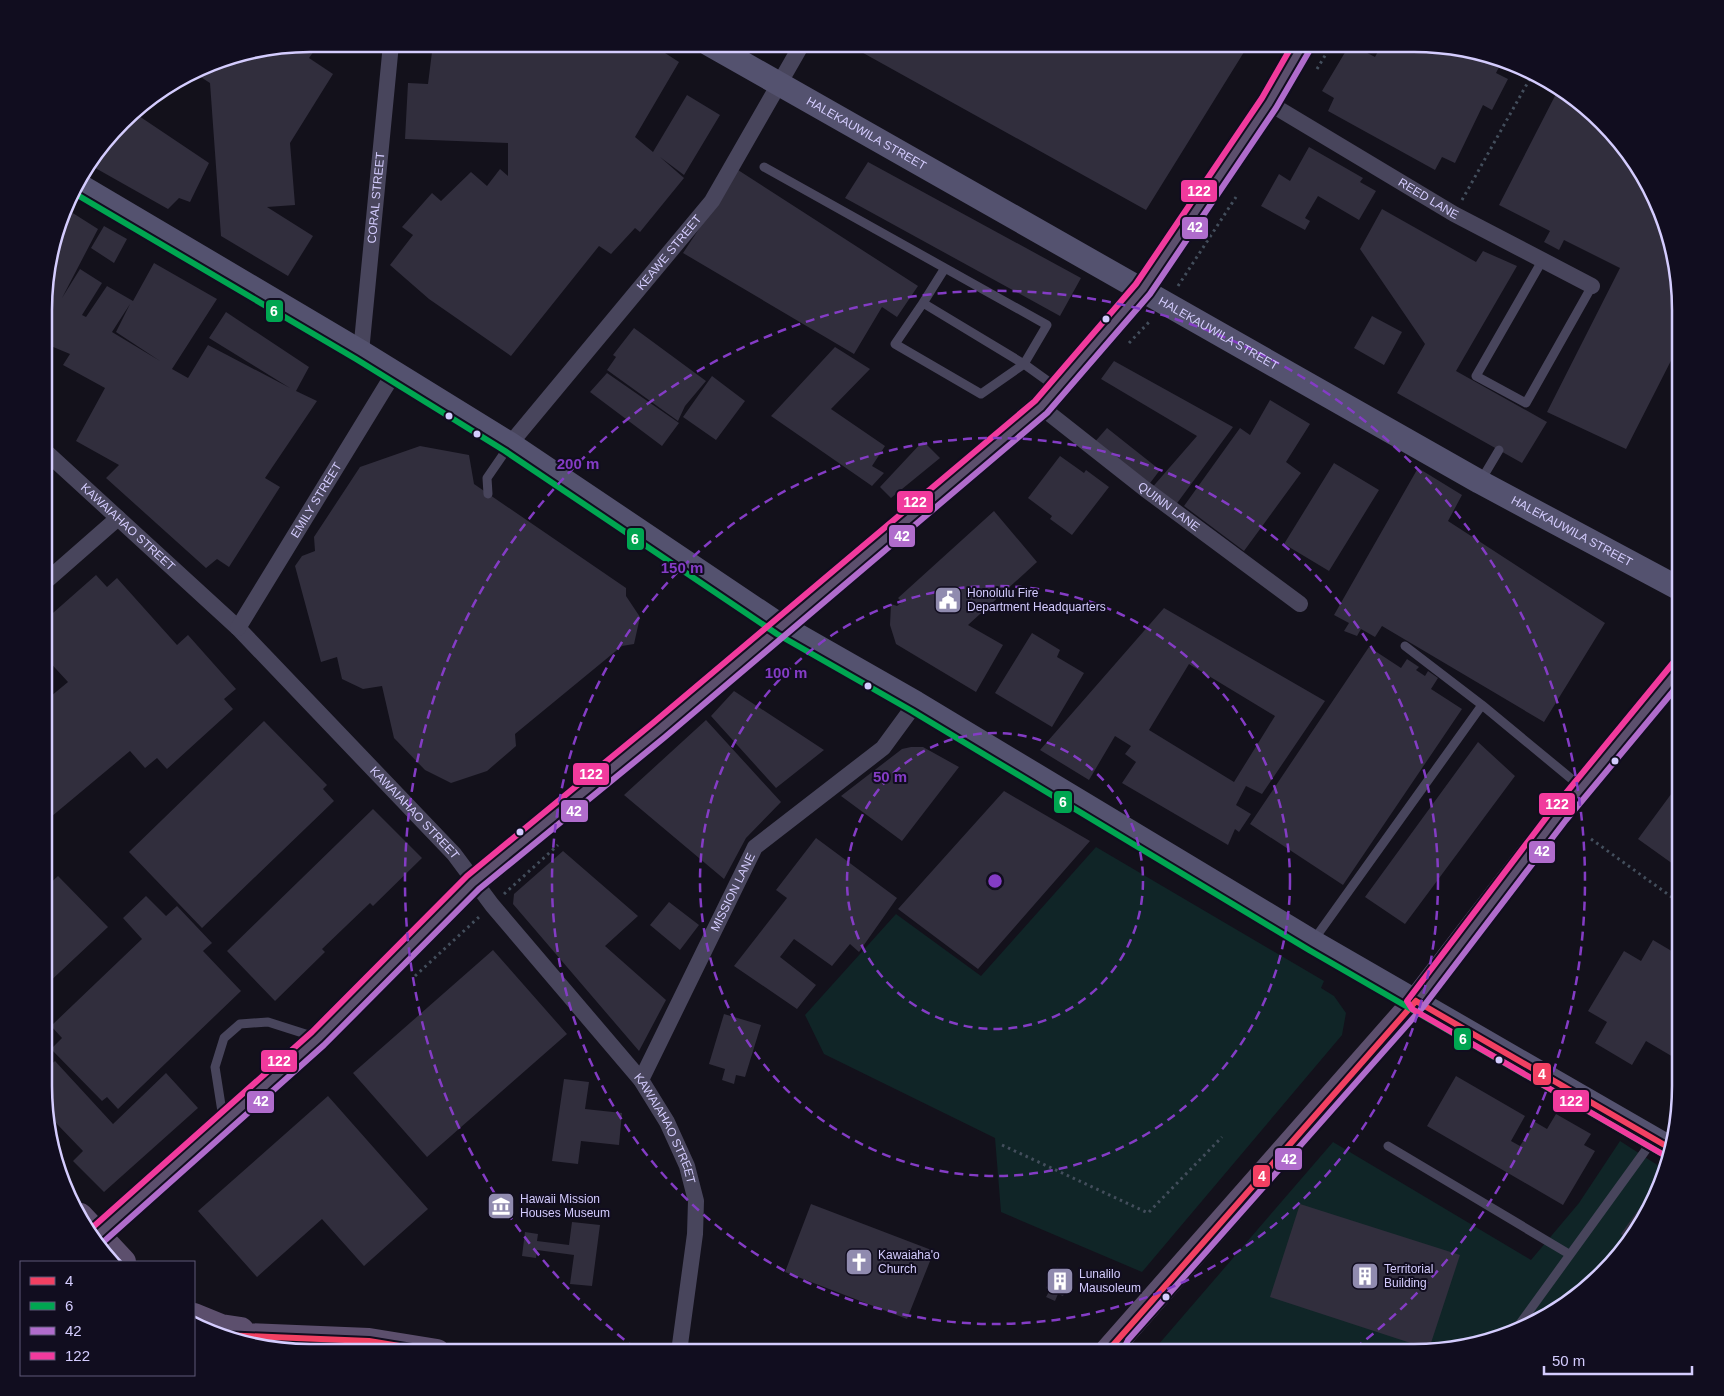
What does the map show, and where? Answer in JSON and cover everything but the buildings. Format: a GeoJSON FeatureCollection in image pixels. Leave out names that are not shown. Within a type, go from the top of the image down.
{"type":"FeatureCollection","features":[{"type":"Feature","properties":{"kind":"main road"},"geometry":{"type":"LineString","coordinates":[[99,1233],[318,1038],[473,883],[659,730],[1059,389],[1143,289],[1270,103],[1299,52]]}},
{"type":"Feature","properties":{"kind":"main road"},"geometry":{"type":"LineString","coordinates":[[1115,1344],[1416,1001],[1582,788],[1672,679]]}},
{"type":"Feature","properties":{"kind":"main road"},"geometry":{"type":"LineString","coordinates":[[201,1319],[221,1327],[276,1335]]}},
{"type":"Feature","properties":{"kind":"main road"},"geometry":{"type":"LineString","coordinates":[[244,1335],[276,1335],[388,1344]]}},
{"type":"Feature","properties":{"kind":"street","name":"CORAL STREET"},"geometry":{"type":"LineString","coordinates":[[361,352],[390,52]]}},
{"type":"Feature","properties":{"kind":"street","name":"HALEKAUWILA STREET"},"geometry":{"type":"LineString","coordinates":[[722,52],[1143,289],[1480,482],[1672,585]]}},
{"type":"Feature","properties":{"kind":"street","name":"KEAWE STREET"},"geometry":{"type":"LineString","coordinates":[[510,444],[712,200],[798,52]]}},
{"type":"Feature","properties":{"kind":"street","name":"REED LANE"},"geometry":{"type":"LineString","coordinates":[[1270,103],[1454,214],[1592,286]]}},
{"type":"Feature","properties":{"kind":"street"},"geometry":{"type":"LineString","coordinates":[[84,188],[361,352],[510,444],[781,626],[916,703],[1312,942],[1661,1143]]}},
{"type":"Feature","properties":{"kind":"street","name":"EMILY STREET"},"geometry":{"type":"LineString","coordinates":[[238,628],[394,373]]}},
{"type":"Feature","properties":{"kind":"street","name":"QUINN LANE"},"geometry":{"type":"LineString","coordinates":[[1040,407],[1300,604]]}},
{"type":"Feature","properties":{"kind":"street","name":"KAWAIAHAO STREET"},"geometry":{"type":"LineString","coordinates":[[52,458],[238,628],[454,854],[473,883],[641,1080],[671,1130],[687,1166],[696,1201],[695,1234],[680,1344]]}},
{"type":"Feature","properties":{"kind":"street"},"geometry":{"type":"LineString","coordinates":[[52,576],[118,518]]}},
{"type":"Feature","properties":{"kind":"street","name":"MISSION LANE"},"geometry":{"type":"LineString","coordinates":[[641,1080],[755,847],[883,748],[916,703]]}},
{"type":"Feature","properties":{"kind":"lane"},"geometry":{"type":"LineString","coordinates":[[764,167],[945,268],[1047,325],[1024,364],[981,394],[895,344],[945,268]]}},
{"type":"Feature","properties":{"kind":"lane"},"geometry":{"type":"LineString","coordinates":[[1542,261],[1476,376],[1525,406],[1592,286]]}},
{"type":"Feature","properties":{"kind":"lane"},"geometry":{"type":"LineString","coordinates":[[923,303],[1024,364],[1059,389]]}},
{"type":"Feature","properties":{"kind":"lane"},"geometry":{"type":"LineString","coordinates":[[488,494],[487,478],[510,444]]}},
{"type":"Feature","properties":{"kind":"lane"},"geometry":{"type":"LineString","coordinates":[[1480,482],[1499,450]]}},
{"type":"Feature","properties":{"kind":"lane"},"geometry":{"type":"LineString","coordinates":[[1405,646],[1482,705],[1582,788]]}},
{"type":"Feature","properties":{"kind":"lane"},"geometry":{"type":"LineString","coordinates":[[1312,942],[1482,705]]}},
{"type":"Feature","properties":{"kind":"lane"},"geometry":{"type":"LineString","coordinates":[[223,1122],[215,1067],[224,1038],[240,1024],[268,1022],[318,1038]]}},
{"type":"Feature","properties":{"kind":"lane"},"geometry":{"type":"LineString","coordinates":[[1523,1319],[1569,1254],[1661,1143]]}},
{"type":"Feature","properties":{"kind":"lane"},"geometry":{"type":"LineString","coordinates":[[1388,1146],[1569,1254]]}},
{"type":"Feature","properties":{"kind":"path"},"geometry":{"type":"LineString","coordinates":[[1454,214],[1529,80]]}},
{"type":"Feature","properties":{"kind":"path"},"geometry":{"type":"LineString","coordinates":[[1591,839],[1672,897]]}},
{"type":"Feature","properties":{"kind":"path"},"geometry":{"type":"LineString","coordinates":[[1002,1145],[1148,1213],[1222,1137]]}},
{"type":"Feature","properties":{"kind":"green space"},"geometry":{"type":"Polygon","coordinates":[[[1096,847],[1324,981],[1321,988],[1334,996],[1346,1013],[1342,1035],[1142,1272],[1001,1212],[995,1138],[824,1054],[805,1015],[896,914],[981,976],[1096,847]]]}},
{"type":"Feature","properties":{"kind":"green space"},"geometry":{"type":"Polygon","coordinates":[[[1620,1141],[1659,1166],[1645,1199],[1628,1229],[1596,1268],[1557,1300],[1527,1317],[1496,1330],[1464,1339],[1413,1344],[1159,1344],[1333,1142],[1531,1260],[1579,1203],[1620,1141]]]}},
{"type":"Feature","properties":{"kind":"transit line","name":"122"},"geometry":{"type":"LineString","coordinates":[[94,1226],[312,1032],[467,876],[653,723],[1035,401],[1136,284],[1262,98],[1288,52]]}},
{"type":"Feature","properties":{"kind":"transit line","name":"42"},"geometry":{"type":"LineString","coordinates":[[105,1241],[324,1045],[479,889],[665,737],[1047,413],[1150,294],[1276,108],[1309,52]]}},
{"type":"Feature","properties":{"kind":"transit line","name":"6"},"geometry":{"type":"LineString","coordinates":[[79,196],[356,359],[505,451],[777,634],[912,711],[1309,950],[1662,1154]]}},
{"type":"Feature","properties":{"kind":"transit line","name":"122"},"geometry":{"type":"LineString","coordinates":[[1662,1154],[1412,1009],[1407,1001],[1552,810],[1672,664]]}},
{"type":"Feature","properties":{"kind":"transit line","name":"42"},"geometry":{"type":"LineString","coordinates":[[1126,1344],[1423,1007],[1566,820],[1672,693]]}},
{"type":"Feature","properties":{"kind":"transit line","name":"4"},"geometry":{"type":"LineString","coordinates":[[1416,1001],[1665,1145]]}},
{"type":"Feature","properties":{"kind":"transit line","name":"4"},"geometry":{"type":"LineString","coordinates":[[1114,1344],[1416,1001]]}},
{"type":"Feature","properties":{"kind":"transit line","name":"4"},"geometry":{"type":"LineString","coordinates":[[248,1336],[369,1341],[387,1344]]}},
{"type":"Feature","properties":{"kind":"place","name":"Honolulu Fire Department Headquarters"},"geometry":{"type":"Point","coordinates":[948,600]}},
{"type":"Feature","properties":{"kind":"place","name":"Hawaii Mission Houses Museum"},"geometry":{"type":"Point","coordinates":[501,1206]}},
{"type":"Feature","properties":{"kind":"place","name":"Kawaiaha'o Church"},"geometry":{"type":"Point","coordinates":[859,1262]}},
{"type":"Feature","properties":{"kind":"place","name":"Territorial Building"},"geometry":{"type":"Point","coordinates":[1365,1276]}},
{"type":"Feature","properties":{"kind":"place","name":"Lunalilo Mausoleum"},"geometry":{"type":"Point","coordinates":[1060,1281]}}]}
